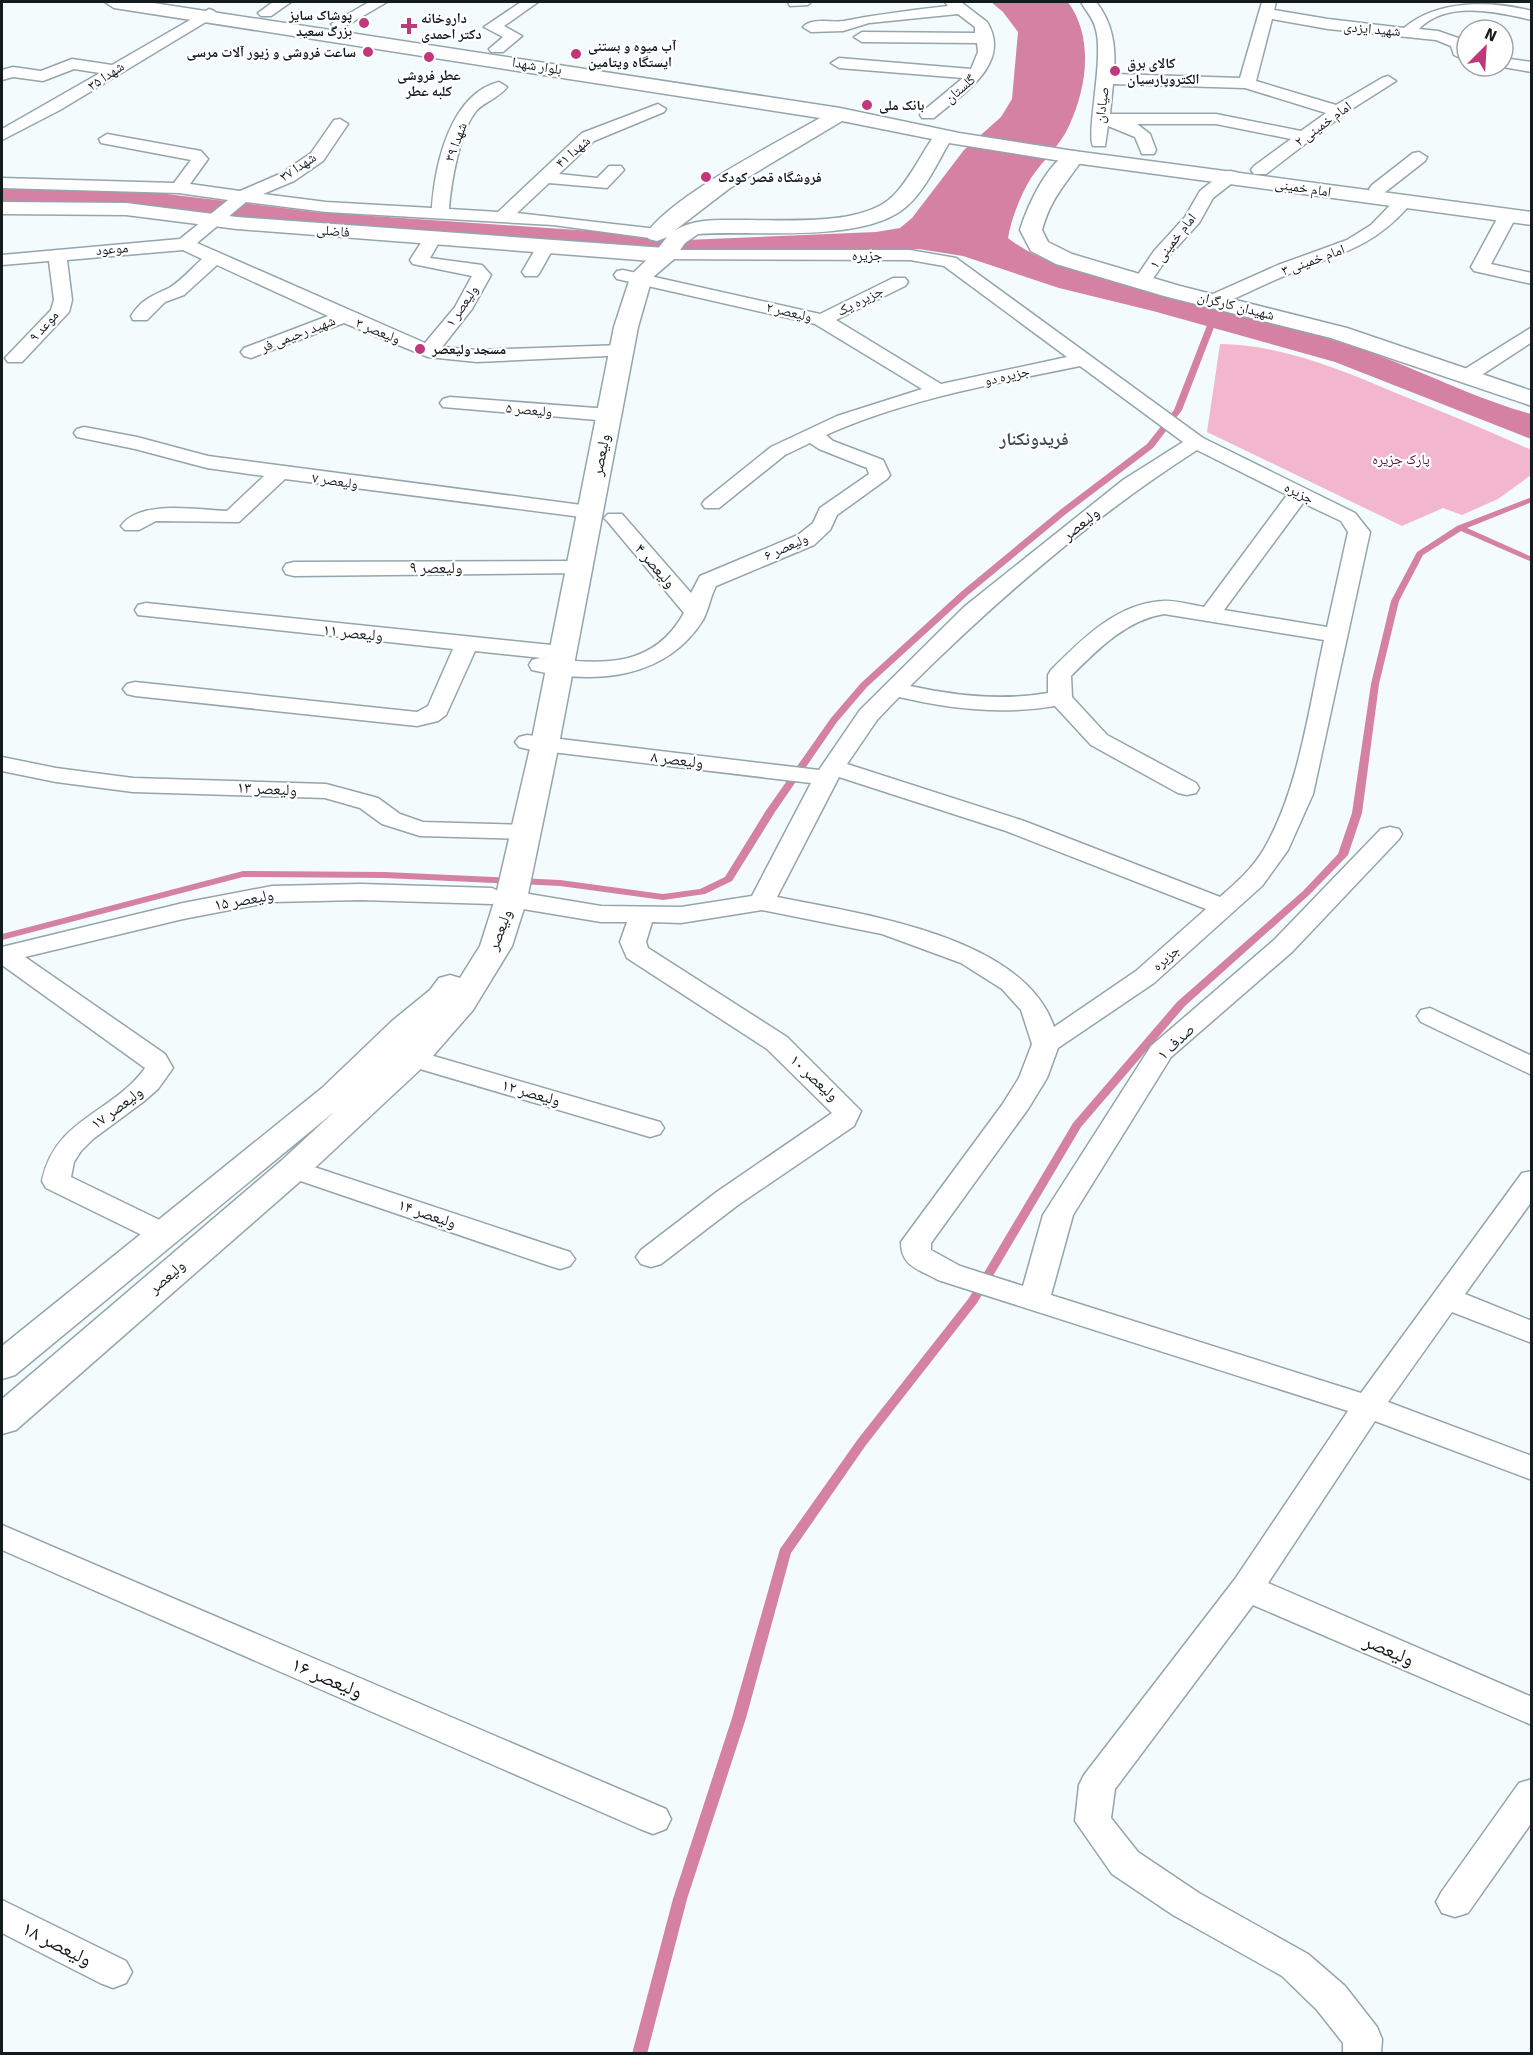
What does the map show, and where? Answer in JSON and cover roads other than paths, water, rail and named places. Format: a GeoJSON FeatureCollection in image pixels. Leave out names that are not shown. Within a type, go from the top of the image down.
{"type":"FeatureCollection","features":[{"type":"Feature","properties":{"kind":"main road","name":"بلوار شهدا"},"geometry":{"type":"LineString","coordinates":[[114,2],[928,115],[954,131]]}},
{"type":"Feature","properties":{"kind":"main road","name":"بلوار شهدا"},"geometry":{"type":"LineString","coordinates":[[191,2],[497,49],[573,66],[840,114],[954,131]]}},
{"type":"Feature","properties":{"kind":"main road"},"geometry":{"type":"LineString","coordinates":[[652,253],[690,206],[840,114]]}},
{"type":"Feature","properties":{"kind":"main road"},"geometry":{"type":"LineString","coordinates":[[652,253],[693,228],[830,222],[862,219],[880,213],[894,206],[906,194],[954,131]]}},
{"type":"Feature","properties":{"kind":"main road","name":"امام خمینی"},"geometry":{"type":"LineString","coordinates":[[954,131],[1099,142],[1378,189],[1532,208]]}},
{"type":"Feature","properties":{"kind":"main road","name":"امام خمینی"},"geometry":{"type":"LineString","coordinates":[[954,131],[1074,157],[1230,176],[1402,203],[1532,219]]}},
{"type":"Feature","properties":{"kind":"main road","name":"شهیدان کارگران"},"geometry":{"type":"LineString","coordinates":[[1074,157],[1052,180],[1041,198],[1031,230],[1039,246],[1064,259],[1142,282],[1340,333],[1532,399]]}},
{"type":"Feature","properties":{"kind":"main road"},"geometry":{"type":"LineString","coordinates":[[690,206],[714,219],[753,226]]}},
{"type":"Feature","properties":{"kind":"main road","name":"فاضلی"},"geometry":{"type":"LineString","coordinates":[[2,208],[126,209],[214,220],[432,239],[652,253]]}},
{"type":"Feature","properties":{"kind":"main road","name":"ولیعصر"},"geometry":{"type":"LineString","coordinates":[[2,1420],[293,1169],[412,1058],[461,1003],[496,946],[504,886],[536,743],[614,350],[652,253]]}},
{"type":"Feature","properties":{"kind":"main road","name":"ولیعصر"},"geometry":{"type":"LineString","coordinates":[[2,1366],[162,1233],[334,1095],[404,1028],[442,997],[476,943],[504,886]]}},
{"type":"Feature","properties":{"kind":"street"},"geometry":{"type":"LineString","coordinates":[[267,13],[283,2]]}},
{"type":"Feature","properties":{"kind":"street"},"geometry":{"type":"LineString","coordinates":[[339,24],[379,2]]}},
{"type":"Feature","properties":{"kind":"street"},"geometry":{"type":"LineString","coordinates":[[497,49],[514,36],[492,27],[530,2]]}},
{"type":"Feature","properties":{"kind":"street","name":"صیادان"},"geometry":{"type":"LineString","coordinates":[[1088,2],[1093,6],[1107,38],[1099,142]]}},
{"type":"Feature","properties":{"kind":"street"},"geometry":{"type":"LineString","coordinates":[[1415,2],[1436,10]]}},
{"type":"Feature","properties":{"kind":"street"},"geometry":{"type":"LineString","coordinates":[[1408,32],[1425,15],[1436,10],[1469,3],[1532,16]]}},
{"type":"Feature","properties":{"kind":"street"},"geometry":{"type":"LineString","coordinates":[[812,27],[843,26],[868,19],[957,5],[982,25],[984,38],[862,38]]}},
{"type":"Feature","properties":{"kind":"street"},"geometry":{"type":"LineString","coordinates":[[1248,83],[1268,7]]}},
{"type":"Feature","properties":{"kind":"street","name":"شهید ایزدی"},"geometry":{"type":"LineString","coordinates":[[1268,7],[1328,24],[1437,36],[1455,42]]}},
{"type":"Feature","properties":{"kind":"street","name":"شهدا ۳۵"},"geometry":{"type":"LineString","coordinates":[[2,135],[90,88],[112,70],[209,14]]}},
{"type":"Feature","properties":{"kind":"street","name":"گلستان"},"geometry":{"type":"LineString","coordinates":[[928,115],[977,74],[986,52],[984,38]]}},
{"type":"Feature","properties":{"kind":"street"},"geometry":{"type":"LineString","coordinates":[[839,63],[977,74]]}},
{"type":"Feature","properties":{"kind":"street"},"geometry":{"type":"LineString","coordinates":[[2,75],[13,72],[43,76],[72,64],[112,70]]}},
{"type":"Feature","properties":{"kind":"street"},"geometry":{"type":"LineString","coordinates":[[1515,65],[1532,67]]}},
{"type":"Feature","properties":{"kind":"street"},"geometry":{"type":"LineString","coordinates":[[1105,79],[1248,83],[1338,111]]}},
{"type":"Feature","properties":{"kind":"street","name":"امام خمینی ۲"},"geometry":{"type":"LineString","coordinates":[[1260,170],[1338,111],[1388,81]]}},
{"type":"Feature","properties":{"kind":"street","name":"شهدا ۳۹"},"geometry":{"type":"LineString","coordinates":[[440,213],[443,182],[464,118],[471,107],[499,87]]}},
{"type":"Feature","properties":{"kind":"street","name":"شهدا ۴۱"},"geometry":{"type":"LineString","coordinates":[[502,217],[588,137],[658,109]]}},
{"type":"Feature","properties":{"kind":"street"},"geometry":{"type":"LineString","coordinates":[[1099,119],[1216,119],[1306,137]]}},
{"type":"Feature","properties":{"kind":"street"},"geometry":{"type":"LineString","coordinates":[[1099,119],[1139,130],[1147,141],[1148,150]]}},
{"type":"Feature","properties":{"kind":"street","name":"شهدا ۳۷"},"geometry":{"type":"LineString","coordinates":[[244,195],[288,177],[317,157],[340,124]]}},
{"type":"Feature","properties":{"kind":"street"},"geometry":{"type":"LineString","coordinates":[[107,139],[195,155],[200,159],[179,188]]}},
{"type":"Feature","properties":{"kind":"street"},"geometry":{"type":"LineString","coordinates":[[1378,189],[1419,157]]}},
{"type":"Feature","properties":{"kind":"street"},"geometry":{"type":"LineString","coordinates":[[539,183],[583,197],[615,170]]}},
{"type":"Feature","properties":{"kind":"street","name":"امام خمینی ۱"},"geometry":{"type":"LineString","coordinates":[[1142,282],[1160,255],[1192,219],[1206,195],[1230,176]]}},
{"type":"Feature","properties":{"kind":"street"},"geometry":{"type":"LineString","coordinates":[[2,183],[179,188],[326,207],[553,220],[652,253]]}},
{"type":"Feature","properties":{"kind":"street"},"geometry":{"type":"LineString","coordinates":[[186,244],[244,195]]}},
{"type":"Feature","properties":{"kind":"street"},"geometry":{"type":"LineString","coordinates":[[553,220],[575,202]]}},
{"type":"Feature","properties":{"kind":"street","name":"امام خمینی ۳"},"geometry":{"type":"LineString","coordinates":[[1213,301],[1295,265],[1356,244],[1382,227],[1402,203]]}},
{"type":"Feature","properties":{"kind":"street"},"geometry":{"type":"LineString","coordinates":[[1507,217],[1480,267],[1532,279]]}},
{"type":"Feature","properties":{"kind":"street","name":"ولیعصر ۱"},"geometry":{"type":"LineString","coordinates":[[428,351],[463,309],[482,275],[476,269],[419,260],[432,239]]}},
{"type":"Feature","properties":{"kind":"street","name":"موعود"},"geometry":{"type":"LineString","coordinates":[[2,260],[186,244]]}},
{"type":"Feature","properties":{"kind":"street","name":"ولیعصر ۳"},"geometry":{"type":"LineString","coordinates":[[186,244],[428,351],[477,356],[614,350]]}},
{"type":"Feature","properties":{"kind":"street"},"geometry":{"type":"LineString","coordinates":[[531,272],[545,247]]}},
{"type":"Feature","properties":{"kind":"street","name":"ولیعصر ۲"},"geometry":{"type":"LineString","coordinates":[[652,253],[788,310],[822,320],[936,389],[934,392]]}},
{"type":"Feature","properties":{"kind":"street","name":"جزیره"},"geometry":{"type":"LineString","coordinates":[[652,253],[910,255],[950,262],[1080,360],[1188,436],[1348,516],[1359,532],[1300,794],[1276,850],[1253,881],[1145,977],[1046,1044]]}},
{"type":"Feature","properties":{"kind":"street","name":"موعد ۹"},"geometry":{"type":"LineString","coordinates":[[15,358],[60,312],[63,300],[57,254]]}},
{"type":"Feature","properties":{"kind":"street"},"geometry":{"type":"LineString","coordinates":[[140,316],[158,298],[177,291],[215,257]]}},
{"type":"Feature","properties":{"kind":"street","name":"جزیره یک"},"geometry":{"type":"LineString","coordinates":[[822,320],[899,282]]}},
{"type":"Feature","properties":{"kind":"street","name":"شهید رحیمی فر"},"geometry":{"type":"LineString","coordinates":[[251,352],[345,316]]}},
{"type":"Feature","properties":{"kind":"street"},"geometry":{"type":"LineString","coordinates":[[1467,376],[1532,333]]}},
{"type":"Feature","properties":{"kind":"street","name":"جزیره دو"},"geometry":{"type":"LineString","coordinates":[[934,392],[1080,360]]}},
{"type":"Feature","properties":{"kind":"street"},"geometry":{"type":"LineString","coordinates":[[712,504],[778,451],[852,417],[934,392]]}},
{"type":"Feature","properties":{"kind":"street","name":"ولیعصر ۵"},"geometry":{"type":"LineString","coordinates":[[450,403],[601,415]]}},
{"type":"Feature","properties":{"kind":"street","name":"ولیعصر ۷"},"geometry":{"type":"LineString","coordinates":[[84,433],[207,462],[581,511]]}},
{"type":"Feature","properties":{"kind":"street","name":"ولیعصر ۶"},"geometry":{"type":"LineString","coordinates":[[551,659],[627,669],[649,661],[681,635],[696,613],[699,593],[708,581],[806,540],[823,526],[826,512],[880,475],[876,464],[826,445],[812,434]]}},
{"type":"Feature","properties":{"kind":"street","name":"ولیعصر"},"geometry":{"type":"LineString","coordinates":[[762,902],[825,774],[868,715],[972,612],[1188,436]]}},
{"type":"Feature","properties":{"kind":"street"},"geometry":{"type":"LineString","coordinates":[[132,526],[152,515],[232,518],[280,473]]}},
{"type":"Feature","properties":{"kind":"street"},"geometry":{"type":"LineString","coordinates":[[1210,614],[1299,493]]}},
{"type":"Feature","properties":{"kind":"street","name":"ولیعصر ۴"},"geometry":{"type":"LineString","coordinates":[[615,518],[696,613]]}},
{"type":"Feature","properties":{"kind":"street","name":"ولیعصر ۹"},"geometry":{"type":"LineString","coordinates":[[294,568],[569,568]]}},
{"type":"Feature","properties":{"kind":"street"},"geometry":{"type":"LineString","coordinates":[[1187,788],[1100,740],[1060,698],[1059,675],[1095,639],[1150,608],[1164,607],[1335,635]]}},
{"type":"Feature","properties":{"kind":"street","name":"ولیعصر ۱۱"},"geometry":{"type":"LineString","coordinates":[[146,610],[466,645],[551,659]]}},
{"type":"Feature","properties":{"kind":"street"},"geometry":{"type":"LineString","coordinates":[[135,689],[417,719],[430,716],[438,710],[466,645]]}},
{"type":"Feature","properties":{"kind":"street"},"geometry":{"type":"LineString","coordinates":[[892,690],[957,704],[1027,705],[1060,698]]}},
{"type":"Feature","properties":{"kind":"street","name":"ولیعصر ۸"},"geometry":{"type":"LineString","coordinates":[[536,743],[776,772],[825,774],[1015,826],[1224,907]]}},
{"type":"Feature","properties":{"kind":"street","name":"ولیعصر ۱۳"},"geometry":{"type":"LineString","coordinates":[[2,764],[56,775],[133,785],[326,791],[369,803],[391,819],[420,829],[515,832]]}},
{"type":"Feature","properties":{"kind":"street","name":"صدف ۱"},"geometry":{"type":"LineString","coordinates":[[1020,1296],[1058,1215],[1161,1052],[1283,946],[1390,834]]}},
{"type":"Feature","properties":{"kind":"street"},"geometry":{"type":"LineString","coordinates":[[504,886],[601,914],[681,915],[762,902],[889,928],[970,957],[1011,982],[1034,1008],[1046,1044],[1033,1078],[1014,1109],[916,1242],[916,1255],[949,1273],[1368,1406],[1532,1469]]}},
{"type":"Feature","properties":{"kind":"street","name":"ولیعصر ۱۵"},"geometry":{"type":"LineString","coordinates":[[2,955],[183,911],[272,894],[504,886]]}},
{"type":"Feature","properties":{"kind":"street","name":"ولیعصر ۱۰"},"geometry":{"type":"LineString","coordinates":[[642,914],[633,942],[636,952],[777,1043],[847,1111],[844,1119],[728,1198],[651,1257]]}},
{"type":"Feature","properties":{"kind":"street","name":"ولیعصر ۱۷"},"geometry":{"type":"LineString","coordinates":[[2,955],[155,1060],[159,1068],[151,1083],[86,1132],[70,1147],[59,1161],[56,1181],[162,1233]]}},
{"type":"Feature","properties":{"kind":"street"},"geometry":{"type":"LineString","coordinates":[[1430,1016],[1532,1067]]}},
{"type":"Feature","properties":{"kind":"street","name":"ولیعصر ۱۲"},"geometry":{"type":"LineString","coordinates":[[412,1058],[650,1128]]}},
{"type":"Feature","properties":{"kind":"street","name":"ولیعصر ۱۴"},"geometry":{"type":"LineString","coordinates":[[293,1169],[560,1259]]}},
{"type":"Feature","properties":{"kind":"street"},"geometry":{"type":"LineString","coordinates":[[1362,2054],[1363,2039],[1331,1998],[1295,1965],[1186,1904],[1125,1863],[1093,1821],[1097,1785],[1247,1588],[1368,1406],[1532,1180]]}},
{"type":"Feature","properties":{"kind":"street"},"geometry":{"type":"LineString","coordinates":[[1446,1298],[1532,1333]]}},
{"type":"Feature","properties":{"kind":"street","name":"ولیعصر ۱۶"},"geometry":{"type":"LineString","coordinates":[[2,1537],[653,1819]]}},
{"type":"Feature","properties":{"kind":"street","name":"ولیعصر"},"geometry":{"type":"LineString","coordinates":[[1247,1588],[1532,1712]]}},
{"type":"Feature","properties":{"kind":"street"},"geometry":{"type":"LineString","coordinates":[[1455,1902],[1532,1793]]}},
{"type":"Feature","properties":{"kind":"street","name":"ولیعصر ۱۸"},"geometry":{"type":"LineString","coordinates":[[2,1916],[113,1972]]}},
{"type":"Feature","properties":{"kind":"waterway"},"geometry":{"type":"LineString","coordinates":[[2,937],[243,874],[385,875],[560,883],[663,897],[702,892],[729,879],[770,812],[834,720],[864,685],[965,593],[1063,512],[1150,446],[1178,410],[1214,317]]}},
{"type":"Feature","properties":{"kind":"waterway"},"geometry":{"type":"LineString","coordinates":[[1460,528],[1532,499]]}},
{"type":"Feature","properties":{"kind":"waterway"},"geometry":{"type":"LineString","coordinates":[[639,2054],[680,1899],[739,1718],[785,1552],[862,1442],[973,1300],[1077,1125],[1181,1004],[1306,893],[1343,855],[1357,813],[1375,684],[1395,601],[1420,554],[1460,528]]}},
{"type":"Feature","properties":{"kind":"waterway"},"geometry":{"type":"LineString","coordinates":[[1460,528],[1532,560]]}},
{"type":"Feature","properties":{"kind":"place","name":"پوشاک سایز بزرگ سعید"},"geometry":{"type":"Point","coordinates":[364,23]}},
{"type":"Feature","properties":{"kind":"place","name":"داروخانه دکتر احمدی"},"geometry":{"type":"Point","coordinates":[409,26]}},
{"type":"Feature","properties":{"kind":"place","name":"ساعت فروشی و زیور آلات مرسی"},"geometry":{"type":"Point","coordinates":[368,52]}},
{"type":"Feature","properties":{"kind":"place","name":"آب میوه و بستنی ایستگاه ویتامین"},"geometry":{"type":"Point","coordinates":[576,54]}},
{"type":"Feature","properties":{"kind":"place","name":"عطر فروشی کلبه عطر"},"geometry":{"type":"Point","coordinates":[429,57]}},
{"type":"Feature","properties":{"kind":"place","name":"کالای برق الکتروپارسیان"},"geometry":{"type":"Point","coordinates":[1115,71]}},
{"type":"Feature","properties":{"kind":"place","name":"بانک ملی"},"geometry":{"type":"Point","coordinates":[867,105]}},
{"type":"Feature","properties":{"kind":"place","name":"فروشگاه قصر کودک"},"geometry":{"type":"Point","coordinates":[706,177]}},
{"type":"Feature","properties":{"kind":"place","name":"مسجد ولیعصر"},"geometry":{"type":"Point","coordinates":[420,349]}},
{"type":"Feature","properties":{"kind":"district","name":"فریدونکنار"},"geometry":{"type":"Point","coordinates":[1034,439]}},
{"type":"Feature","properties":{"kind":"park label","name":"پارک جزیره"},"geometry":{"type":"Point","coordinates":[1401,459]}}]}
